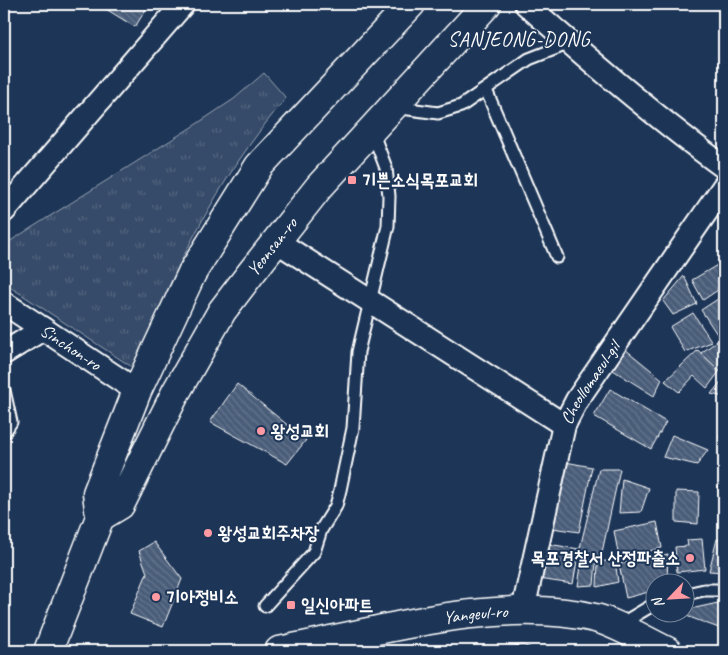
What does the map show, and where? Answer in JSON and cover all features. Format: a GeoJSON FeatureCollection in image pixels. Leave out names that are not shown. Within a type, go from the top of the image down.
{"type":"FeatureCollection","features":[{"type":"Feature","properties":{"kind":"street"},"geometry":{"type":"LineString","coordinates":[[48,651],[100,517],[96,493],[137,391],[192,273],[259,166],[411,4]]}},
{"type":"Feature","properties":{"kind":"street","name":"Yeonsan-ro"},"geometry":{"type":"LineString","coordinates":[[100,517],[120,506],[176,392],[222,312],[318,187],[487,4]]}},
{"type":"Feature","properties":{"kind":"street"},"geometry":{"type":"LineString","coordinates":[[526,4],[680,135],[724,167]]}},
{"type":"Feature","properties":{"kind":"street"},"geometry":{"type":"LineString","coordinates":[[4,211],[176,6]]}},
{"type":"Feature","properties":{"kind":"street","name":"Cheollomaeul-gil"},"geometry":{"type":"LineString","coordinates":[[523,610],[564,425],[577,400],[724,186]]}},
{"type":"Feature","properties":{"kind":"street"},"geometry":{"type":"LineString","coordinates":[[276,241],[564,425]]}},
{"type":"Feature","properties":{"kind":"street","name":"Sinchon-ro"},"geometry":{"type":"LineString","coordinates":[[4,303],[137,391]]}},
{"type":"Feature","properties":{"kind":"street"},"geometry":{"type":"LineString","coordinates":[[4,353],[44,329]]}},
{"type":"Feature","properties":{"kind":"street","name":"Yangeul-ro"},"geometry":{"type":"LineString","coordinates":[[280,651],[440,618],[523,610],[570,613],[597,618],[667,651]]}},
{"type":"Feature","properties":{"kind":"lane"},"geometry":{"type":"LineString","coordinates":[[392,107],[438,113],[461,106],[528,59],[570,43]]}},
{"type":"Feature","properties":{"kind":"lane"},"geometry":{"type":"LineString","coordinates":[[486,90],[557,257]]}},
{"type":"Feature","properties":{"kind":"lane"},"geometry":{"type":"LineString","coordinates":[[265,606],[314,552],[321,530],[336,506],[353,428],[358,352],[388,226],[390,196],[386,168],[372,129]]}},
{"type":"Feature","properties":{"kind":"lane"},"geometry":{"type":"LineString","coordinates":[[4,390],[11,422],[4,433]]}},
{"type":"Feature","properties":{"kind":"lane"},"geometry":{"type":"LineString","coordinates":[[696,592],[724,590]]}},
{"type":"Feature","properties":{"kind":"lane"},"geometry":{"type":"LineString","coordinates":[[616,627],[646,609]]}},
{"type":"Feature","properties":{"kind":"green space"},"geometry":{"type":"Polygon","coordinates":[[[264,73],[286,98],[239,160],[199,227],[164,297],[135,369],[4,283],[4,245],[195,125],[234,99],[264,73]]]}},
{"type":"Feature","properties":{"kind":"building"},"geometry":{"type":"Polygon","coordinates":[[[98,4],[145,4],[148,6],[135,27],[98,4]]]}},
{"type":"Feature","properties":{"kind":"building"},"geometry":{"type":"Polygon","coordinates":[[[719,264],[724,272],[724,286],[703,300],[692,280],[719,264]]]}},
{"type":"Feature","properties":{"kind":"building"},"geometry":{"type":"Polygon","coordinates":[[[684,276],[697,304],[673,315],[663,301],[684,276]]]}},
{"type":"Feature","properties":{"kind":"building"},"geometry":{"type":"Polygon","coordinates":[[[724,295],[724,329],[717,334],[701,310],[724,295]]]}},
{"type":"Feature","properties":{"kind":"building"},"geometry":{"type":"Polygon","coordinates":[[[693,313],[712,342],[685,352],[670,327],[693,313]]]}},
{"type":"Feature","properties":{"kind":"building"},"geometry":{"type":"Polygon","coordinates":[[[724,336],[724,370],[721,372],[701,353],[724,336]]]}},
{"type":"Feature","properties":{"kind":"building"},"geometry":{"type":"Polygon","coordinates":[[[625,349],[662,379],[654,396],[613,370],[625,349]]]}},
{"type":"Feature","properties":{"kind":"building"},"geometry":{"type":"Polygon","coordinates":[[[698,350],[719,372],[707,388],[694,376],[679,392],[665,381],[698,350]]]}},
{"type":"Feature","properties":{"kind":"building"},"geometry":{"type":"Polygon","coordinates":[[[724,378],[724,397],[711,394],[724,378]]]}},
{"type":"Feature","properties":{"kind":"building","name":"왕성교회"},"geometry":{"type":"Polygon","coordinates":[[[237,384],[306,440],[287,464],[210,422],[237,384]]]}},
{"type":"Feature","properties":{"kind":"building"},"geometry":{"type":"Polygon","coordinates":[[[610,389],[666,422],[651,449],[594,416],[610,389]]]}},
{"type":"Feature","properties":{"kind":"building"},"geometry":{"type":"Polygon","coordinates":[[[724,423],[724,440],[719,438],[724,423]]]}},
{"type":"Feature","properties":{"kind":"building"},"geometry":{"type":"Polygon","coordinates":[[[672,435],[708,450],[697,465],[663,457],[672,435]]]}},
{"type":"Feature","properties":{"kind":"building"},"geometry":{"type":"Polygon","coordinates":[[[560,461],[592,467],[579,532],[552,528],[560,461]]]}},
{"type":"Feature","properties":{"kind":"building"},"geometry":{"type":"Polygon","coordinates":[[[599,469],[620,469],[601,557],[579,552],[599,469]]]}},
{"type":"Feature","properties":{"kind":"building"},"geometry":{"type":"Polygon","coordinates":[[[622,479],[649,488],[641,512],[619,513],[622,479]]]}},
{"type":"Feature","properties":{"kind":"building"},"geometry":{"type":"Polygon","coordinates":[[[724,481],[724,505],[721,506],[718,487],[724,481]]]}},
{"type":"Feature","properties":{"kind":"building"},"geometry":{"type":"Polygon","coordinates":[[[676,491],[699,492],[698,524],[676,522],[676,491]]]}},
{"type":"Feature","properties":{"kind":"building"},"geometry":{"type":"Polygon","coordinates":[[[657,522],[662,548],[619,558],[614,531],[657,522]]]}},
{"type":"Feature","properties":{"kind":"building","name":"목포경찰서 산정파출소"},"geometry":{"type":"Polygon","coordinates":[[[702,539],[705,569],[677,572],[675,547],[688,546],[687,540],[702,539]]]}},
{"type":"Feature","properties":{"kind":"building"},"geometry":{"type":"Polygon","coordinates":[[[717,539],[724,542],[724,572],[709,571],[717,539]]]}},
{"type":"Feature","properties":{"kind":"building","name":"기아정비소"},"geometry":{"type":"Polygon","coordinates":[[[154,542],[182,579],[163,627],[130,614],[147,573],[139,551],[154,542]]]}},
{"type":"Feature","properties":{"kind":"building"},"geometry":{"type":"Polygon","coordinates":[[[548,544],[579,549],[573,584],[538,579],[548,544]]]}},
{"type":"Feature","properties":{"kind":"building"},"geometry":{"type":"Polygon","coordinates":[[[668,554],[667,572],[646,572],[646,593],[626,598],[619,564],[668,554]]]}},
{"type":"Feature","properties":{"kind":"building"},"geometry":{"type":"Polygon","coordinates":[[[582,559],[596,561],[594,585],[578,586],[582,559]]]}},
{"type":"Feature","properties":{"kind":"building"},"geometry":{"type":"Polygon","coordinates":[[[615,560],[618,582],[597,587],[598,562],[615,560]]]}},
{"type":"Feature","properties":{"kind":"building"},"geometry":{"type":"Polygon","coordinates":[[[718,603],[724,612],[724,630],[696,620],[696,608],[718,603]]]}},
{"type":"Feature","properties":{"kind":"building"},"geometry":{"type":"Polygon","coordinates":[[[523,645],[538,651],[487,651],[523,645]]]}},
{"type":"Feature","properties":{"kind":"place","name":"기쁜소식목포교회"},"geometry":{"type":"Point","coordinates":[352,180]}},
{"type":"Feature","properties":{"kind":"place","name":"왕성교회"},"geometry":{"type":"Point","coordinates":[261,431]}},
{"type":"Feature","properties":{"kind":"place","name":"왕성교회주차장"},"geometry":{"type":"Point","coordinates":[208,533]}},
{"type":"Feature","properties":{"kind":"place","name":"목포경찰서 산정파출소"},"geometry":{"type":"Point","coordinates":[690,558]}},
{"type":"Feature","properties":{"kind":"place","name":"기아정비소"},"geometry":{"type":"Point","coordinates":[156,597]}},
{"type":"Feature","properties":{"kind":"place","name":"일신아파트"},"geometry":{"type":"Point","coordinates":[291,605]}},
{"type":"Feature","properties":{"kind":"district","name":"SANJEONG-DONG"},"geometry":{"type":"Point","coordinates":[519,39]}}]}
